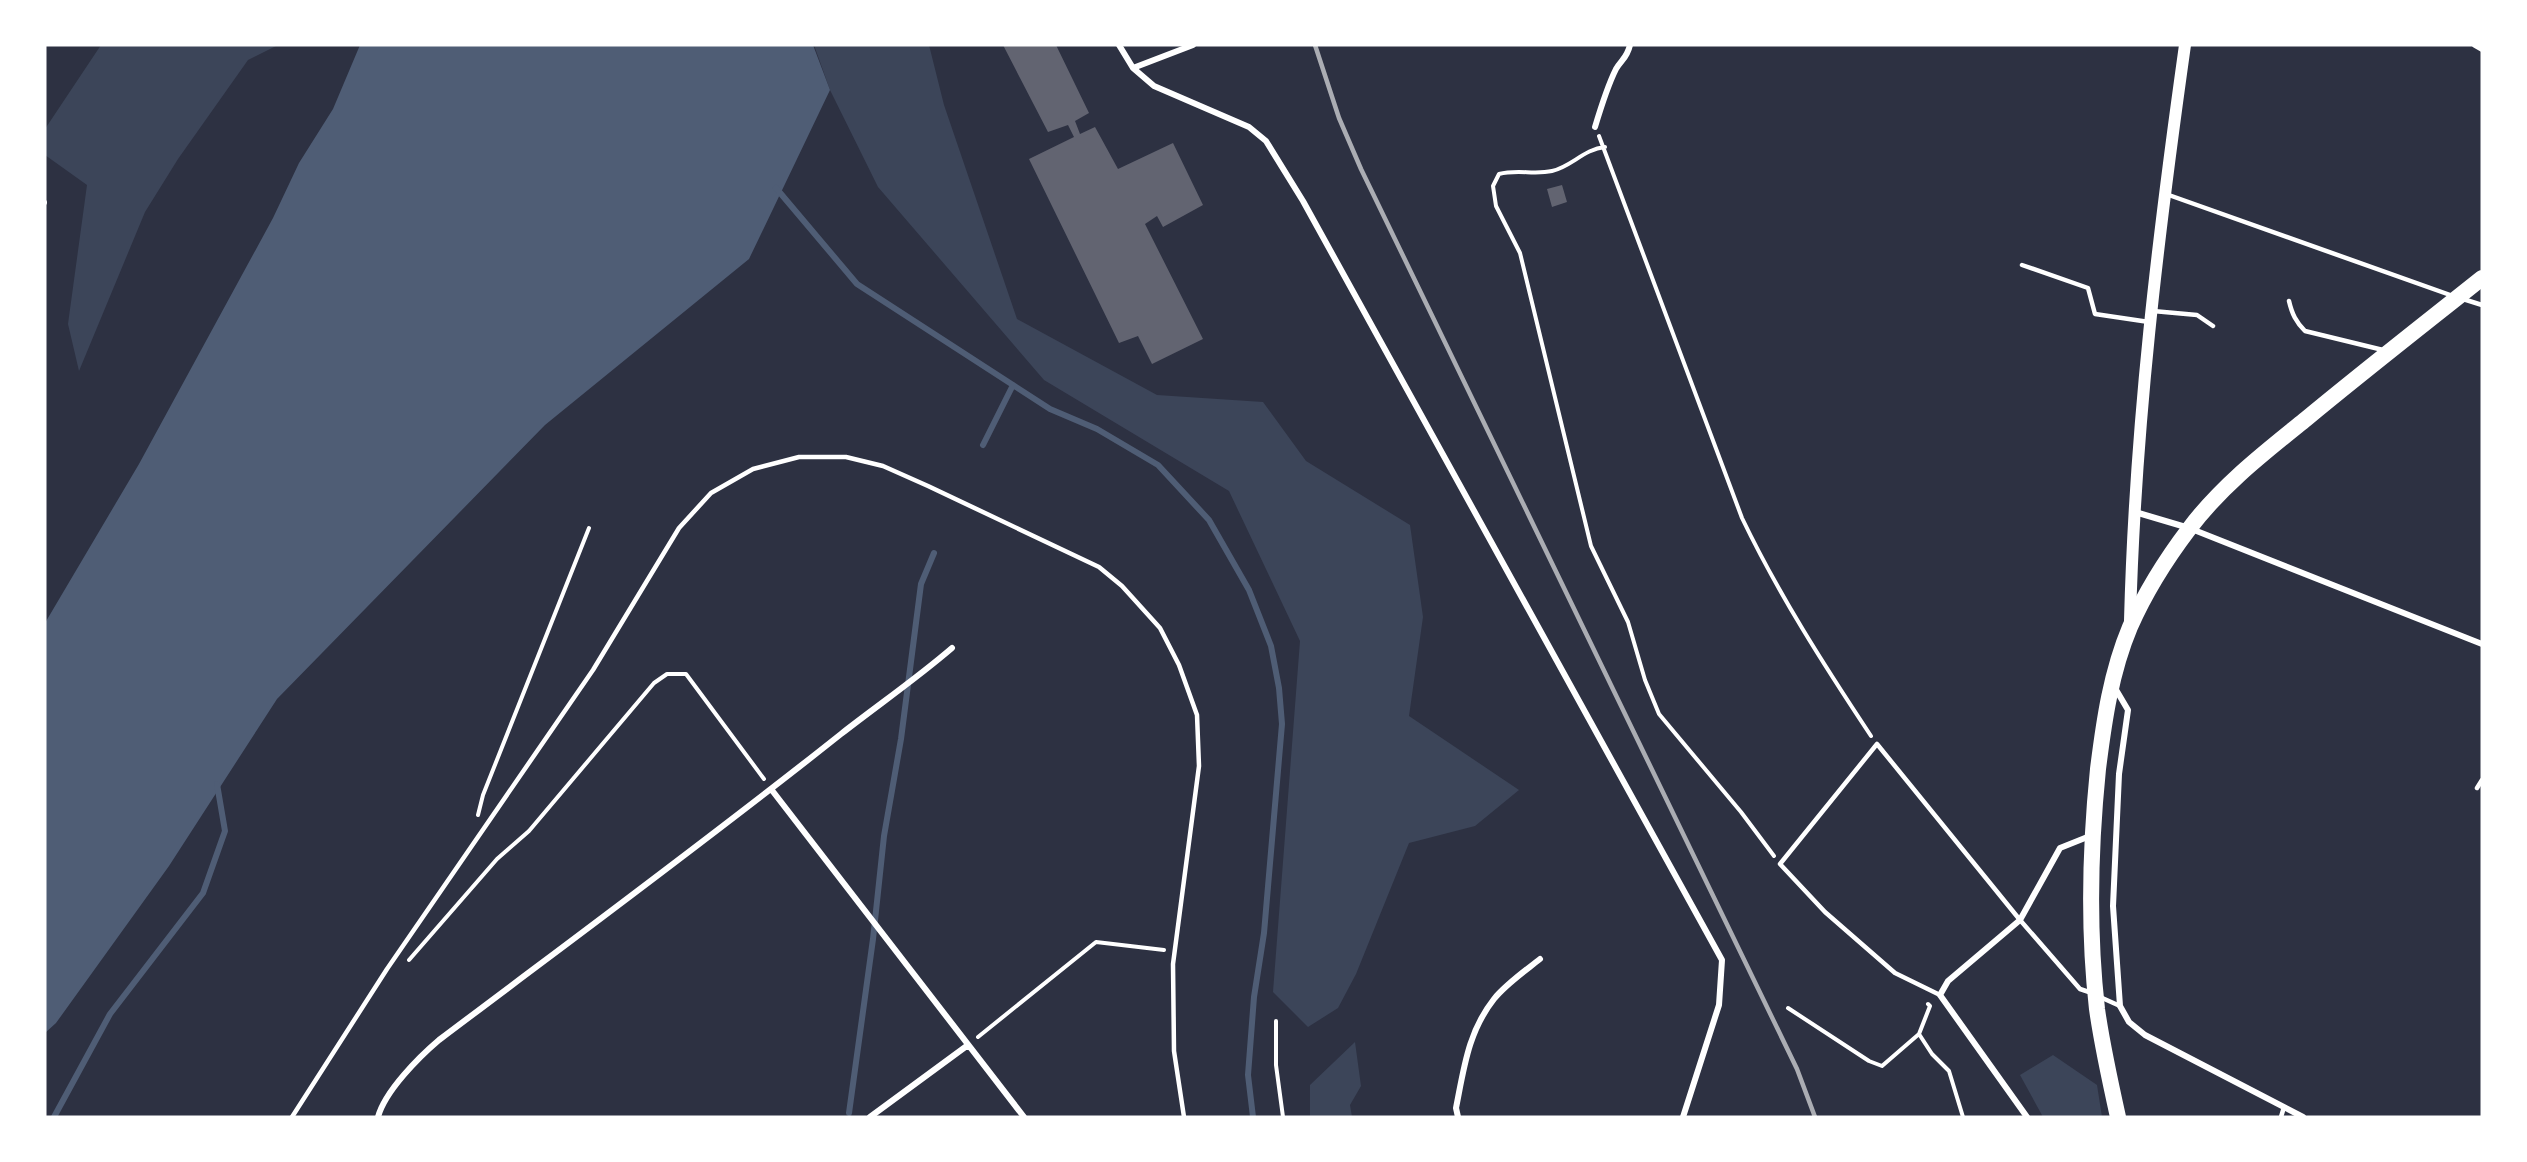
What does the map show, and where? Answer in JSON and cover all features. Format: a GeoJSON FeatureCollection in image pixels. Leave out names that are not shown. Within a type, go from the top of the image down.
{"type":"FeatureCollection","features":[{"type":"Feature","properties":{"kind":"highway"},"geometry":{"type":"LineString","coordinates":[[2118,1117],[2097,1007],[2091,898],[2091,836],[2102,735],[2112,683],[2130,628],[2152,586],[2189,528],[2255,460],[2388,351],[2482,278]]}},
{"type":"Feature","properties":{"kind":"main road"},"geometry":{"type":"LineString","coordinates":[[2130,628],[2133,511],[2149,316],[2185,45]]}},
{"type":"Feature","properties":{"kind":"street"},"geometry":{"type":"LineString","coordinates":[[1119,45],[1133,68],[1154,86],[1249,127],[1266,141],[1303,201],[1722,960],[1719,1005],[1683,1117]]}},
{"type":"Feature","properties":{"kind":"street"},"geometry":{"type":"LineString","coordinates":[[1133,68],[1193,45]]}},
{"type":"Feature","properties":{"kind":"street"},"geometry":{"type":"LineString","coordinates":[[1594,127],[1610,83],[1618,66],[1627,57],[1630,45]]}},
{"type":"Feature","properties":{"kind":"street"},"geometry":{"type":"LineString","coordinates":[[2475,45],[2482,49]]}},
{"type":"Feature","properties":{"kind":"street"},"geometry":{"type":"LineString","coordinates":[[2133,511],[2189,528],[2482,644]]}},
{"type":"Feature","properties":{"kind":"street"},"geometry":{"type":"LineString","coordinates":[[378,1117],[385,1101],[422,1055],[896,691],[922,674],[952,648]]}},
{"type":"Feature","properties":{"kind":"street"},"geometry":{"type":"LineString","coordinates":[[2112,683],[2127,710],[2119,774],[2113,906],[2120,1006],[2129,1022],[2145,1035],[2303,1117]]}},
{"type":"Feature","properties":{"kind":"street"},"geometry":{"type":"LineString","coordinates":[[771,789],[1024,1117]]}},
{"type":"Feature","properties":{"kind":"street"},"geometry":{"type":"LineString","coordinates":[[2027,1117],[1940,995],[1948,981],[2020,920],[2060,848],[2091,836]]}},
{"type":"Feature","properties":{"kind":"street"},"geometry":{"type":"LineString","coordinates":[[1458,1117],[1456,1108],[1469,1042],[1478,1023],[1495,998],[1540,959]]}},
{"type":"Feature","properties":{"kind":"street"},"geometry":{"type":"LineString","coordinates":[[870,1117],[968,1045]]}},
{"type":"Feature","properties":{"kind":"lane"},"geometry":{"type":"LineString","coordinates":[[2164,194],[2482,305]]}},
{"type":"Feature","properties":{"kind":"lane"},"geometry":{"type":"LineString","coordinates":[[2022,265],[2088,288],[2095,314],[2197,315],[2213,326]]}},
{"type":"Feature","properties":{"kind":"lane"},"geometry":{"type":"LineString","coordinates":[[2289,301],[2291,313],[2306,331],[2388,351]]}},
{"type":"Feature","properties":{"kind":"lane"},"geometry":{"type":"LineString","coordinates":[[292,1117],[387,969],[593,670],[679,528],[711,493],[753,469],[799,457],[846,457],[883,466],[960,501],[1099,567],[1122,586],[1160,628],[1179,665],[1197,716],[1199,766],[1173,964],[1174,1052],[1184,1117]]}},
{"type":"Feature","properties":{"kind":"lane"},"geometry":{"type":"LineString","coordinates":[[1940,995],[1895,973],[1825,912],[1780,864],[1877,744],[2020,920],[2080,989],[2120,1006]]}},
{"type":"Feature","properties":{"kind":"lane"},"geometry":{"type":"LineString","coordinates":[[2477,788],[2482,780]]}},
{"type":"Feature","properties":{"kind":"lane"},"geometry":{"type":"LineString","coordinates":[[2281,1117],[2284,1107]]}},
{"type":"Feature","properties":{"kind":"path"},"geometry":{"type":"LineString","coordinates":[[1594,127],[1605,147],[1742,518],[1763,562],[1803,632],[1877,744]]}},
{"type":"Feature","properties":{"kind":"path"},"geometry":{"type":"LineString","coordinates":[[1605,147],[1594,148],[1552,171],[1511,171],[1499,174],[1492,186],[1496,206],[1520,253],[1591,546],[1628,622],[1645,680],[1659,714],[1741,812],[1780,864]]}},
{"type":"Feature","properties":{"kind":"path"},"geometry":{"type":"LineString","coordinates":[[475,824],[483,795],[589,528]]}},
{"type":"Feature","properties":{"kind":"path"},"geometry":{"type":"LineString","coordinates":[[387,969],[411,959],[497,859],[529,831],[654,683],[667,674],[686,674],[771,789]]}},
{"type":"Feature","properties":{"kind":"path"},"geometry":{"type":"LineString","coordinates":[[968,1045],[1096,942],[1175,952]]}},
{"type":"Feature","properties":{"kind":"path"},"geometry":{"type":"LineString","coordinates":[[1788,1008],[1869,1061],[1882,1066],[1919,1034],[1930,1006],[1905,986],[1911,981]]}},
{"type":"Feature","properties":{"kind":"path"},"geometry":{"type":"LineString","coordinates":[[1276,1021],[1276,1065],[1283,1117]]}},
{"type":"Feature","properties":{"kind":"path"},"geometry":{"type":"LineString","coordinates":[[1919,1034],[1932,1053],[1949,1071],[1963,1117]]}},
{"type":"Feature","properties":{"kind":"shaded area"},"geometry":{"type":"Polygon","coordinates":[[[101,45],[278,45],[248,60],[178,159],[145,212],[79,371],[68,324],[87,185],[45,155],[45,129],[101,45]]]}},
{"type":"Feature","properties":{"kind":"shaded area"},"geometry":{"type":"Polygon","coordinates":[[[360,45],[813,45],[830,90],[749,259],[545,425],[277,699],[169,866],[56,1023],[45,1033],[45,623],[139,464],[273,218],[299,163],[333,109],[360,45]]]}},
{"type":"Feature","properties":{"kind":"shaded area"},"geometry":{"type":"Polygon","coordinates":[[[814,45],[929,45],[944,105],[1017,319],[1157,395],[1263,402],[1306,461],[1410,525],[1423,617],[1409,716],[1519,790],[1475,826],[1409,843],[1356,974],[1338,1008],[1308,1027],[1273,992],[1300,641],[1229,491],[1044,380],[878,187],[830,90],[814,45]]]}},
{"type":"Feature","properties":{"kind":"shaded area"},"geometry":{"type":"Polygon","coordinates":[[[1355,1042],[1361,1086],[1350,1105],[1352,1117],[1310,1117],[1310,1085],[1355,1042]]]}},
{"type":"Feature","properties":{"kind":"shaded area"},"geometry":{"type":"Polygon","coordinates":[[[2053,1055],[2097,1085],[2102,1117],[2043,1117],[2020,1075],[2053,1055]]]}},
{"type":"Feature","properties":{"kind":"building"},"geometry":{"type":"Polygon","coordinates":[[[1003,45],[1056,45],[1089,113],[1075,121],[1080,134],[1095,127],[1118,169],[1173,143],[1203,205],[1163,227],[1157,216],[1145,224],[1203,339],[1152,364],[1138,336],[1119,343],[1029,159],[1074,137],[1068,125],[1048,132],[1003,45]]]}},
{"type":"Feature","properties":{"kind":"building"},"geometry":{"type":"Polygon","coordinates":[[[1562,185],[1567,202],[1552,207],[1547,189],[1562,185]]]}},
{"type":"Feature","properties":{"kind":"waterway"},"geometry":{"type":"LineString","coordinates":[[776,188],[857,284],[1050,409],[1097,429],[1158,465],[1209,520],[1249,590],[1271,646],[1279,688],[1282,724],[1264,933],[1254,997],[1248,1075],[1253,1117]]}},
{"type":"Feature","properties":{"kind":"waterway"},"geometry":{"type":"LineString","coordinates":[[983,445],[1013,385]]}},
{"type":"Feature","properties":{"kind":"waterway"},"geometry":{"type":"LineString","coordinates":[[849,1113],[873,939],[884,836],[901,739],[921,584],[934,553]]}},
{"type":"Feature","properties":{"kind":"waterway"},"geometry":{"type":"LineString","coordinates":[[54,1117],[110,1014],[203,893],[225,831],[217,784]]}},
{"type":"Feature","properties":{"kind":"railway"},"geometry":{"type":"LineString","coordinates":[[1315,45],[1339,118],[1361,169],[1797,1069],[1815,1117]]}}]}
